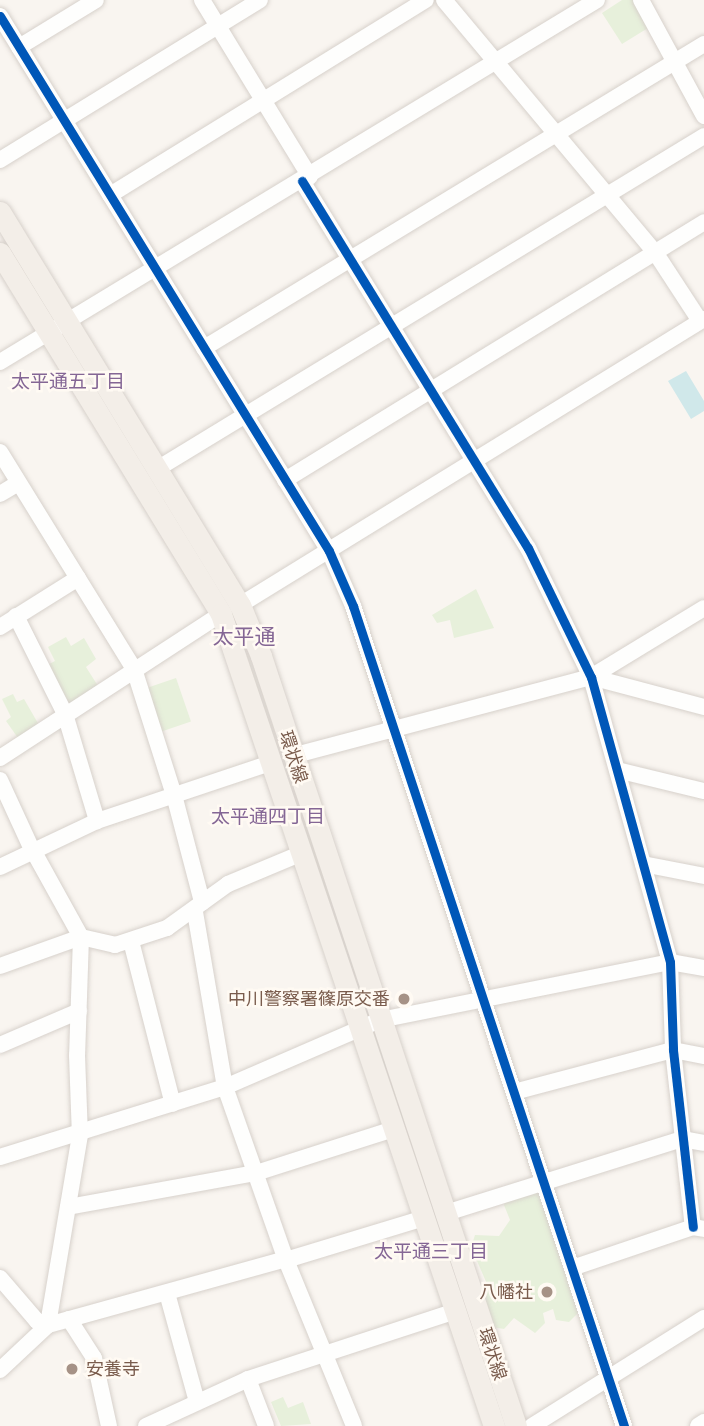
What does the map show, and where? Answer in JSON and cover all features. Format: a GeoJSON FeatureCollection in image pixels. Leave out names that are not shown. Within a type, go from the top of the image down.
{"type":"FeatureCollection","features":[{"type":"Feature","properties":{"kind":"main road","name":"環状線"},"geometry":{"type":"LineString","coordinates":[[0,212],[157,469],[230,610]]}},
{"type":"Feature","properties":{"kind":"main road","name":"環状線"},"geometry":{"type":"LineString","coordinates":[[0,253],[261,656],[302,853],[446,1213],[516,1426]]}},
{"type":"Feature","properties":{"kind":"main road","name":"環状線"},"geometry":{"type":"LineString","coordinates":[[282,759],[371,1025],[394,1129],[494,1426]]}},
{"type":"Feature","properties":{"kind":"street"},"geometry":{"type":"LineString","coordinates":[[19,47],[96,0]]}},
{"type":"Feature","properties":{"kind":"street"},"geometry":{"type":"LineString","coordinates":[[202,0],[264,101],[350,259],[528,548],[591,677],[670,961],[673,1050],[682,1139],[698,1228],[572,1268]]}},
{"type":"Feature","properties":{"kind":"street"},"geometry":{"type":"LineString","coordinates":[[0,160],[260,0]]}},
{"type":"Feature","properties":{"kind":"street"},"geometry":{"type":"LineString","coordinates":[[110,195],[426,0]]}},
{"type":"Feature","properties":{"kind":"street"},"geometry":{"type":"LineString","coordinates":[[0,758],[134,669],[702,320],[655,252],[444,0]]}},
{"type":"Feature","properties":{"kind":"street"},"geometry":{"type":"LineString","coordinates":[[0,362],[157,271],[597,0]]}},
{"type":"Feature","properties":{"kind":"street"},"geometry":{"type":"LineString","coordinates":[[641,0],[704,116]]}},
{"type":"Feature","properties":{"kind":"street"},"geometry":{"type":"LineString","coordinates":[[0,16],[328,551],[353,606],[624,1426]]}},
{"type":"Feature","properties":{"kind":"street"},"geometry":{"type":"LineString","coordinates":[[204,348],[704,44]]}},
{"type":"Feature","properties":{"kind":"street"},"geometry":{"type":"LineString","coordinates":[[157,469],[704,136]]}},
{"type":"Feature","properties":{"kind":"street"},"geometry":{"type":"LineString","coordinates":[[285,480],[704,222]]}},
{"type":"Feature","properties":{"kind":"street"},"geometry":{"type":"LineString","coordinates":[[0,452],[134,669],[174,795],[199,907],[225,1087],[286,1260],[354,1426]]}},
{"type":"Feature","properties":{"kind":"street"},"geometry":{"type":"LineString","coordinates":[[0,494],[18,483]]}},
{"type":"Feature","properties":{"kind":"street"},"geometry":{"type":"LineString","coordinates":[[0,627],[78,578]]}},
{"type":"Feature","properties":{"kind":"street"},"geometry":{"type":"LineString","coordinates":[[0,867],[35,854],[97,821],[282,759],[591,677],[704,608]]}},
{"type":"Feature","properties":{"kind":"street"},"geometry":{"type":"LineString","coordinates":[[16,616],[65,715],[97,821]]}},
{"type":"Feature","properties":{"kind":"street"},"geometry":{"type":"LineString","coordinates":[[591,677],[704,707]]}},
{"type":"Feature","properties":{"kind":"street"},"geometry":{"type":"LineString","coordinates":[[617,770],[704,791]]}},
{"type":"Feature","properties":{"kind":"street"},"geometry":{"type":"LineString","coordinates":[[0,780],[35,854],[81,937],[80,1135],[48,1325]]}},
{"type":"Feature","properties":{"kind":"street"},"geometry":{"type":"LineString","coordinates":[[0,966],[81,937],[115,946],[131,941],[199,907],[249,872],[302,853]]}},
{"type":"Feature","properties":{"kind":"street"},"geometry":{"type":"LineString","coordinates":[[643,864],[704,876]]}},
{"type":"Feature","properties":{"kind":"street"},"geometry":{"type":"LineString","coordinates":[[131,941],[173,1104]]}},
{"type":"Feature","properties":{"kind":"street"},"geometry":{"type":"LineString","coordinates":[[0,1157],[80,1135],[225,1087],[371,1025],[670,961],[704,968]]}},
{"type":"Feature","properties":{"kind":"street"},"geometry":{"type":"LineString","coordinates":[[0,1045],[79,1011]]}},
{"type":"Feature","properties":{"kind":"street"},"geometry":{"type":"LineString","coordinates":[[514,1092],[673,1050],[704,1056]]}},
{"type":"Feature","properties":{"kind":"street"},"geometry":{"type":"LineString","coordinates":[[68,1207],[256,1173],[394,1129]]}},
{"type":"Feature","properties":{"kind":"street"},"geometry":{"type":"LineString","coordinates":[[446,1213],[682,1139],[704,1143]]}},
{"type":"Feature","properties":{"kind":"street"},"geometry":{"type":"LineString","coordinates":[[0,1370],[48,1325],[286,1260],[424,1218]]}},
{"type":"Feature","properties":{"kind":"street"},"geometry":{"type":"LineString","coordinates":[[0,1278],[37,1321],[48,1325]]}},
{"type":"Feature","properties":{"kind":"street"},"geometry":{"type":"LineString","coordinates":[[167,1293],[197,1402]]}},
{"type":"Feature","properties":{"kind":"street"},"geometry":{"type":"LineString","coordinates":[[146,1426],[248,1379],[456,1311]]}},
{"type":"Feature","properties":{"kind":"street"},"geometry":{"type":"LineString","coordinates":[[532,1426],[704,1318]]}},
{"type":"Feature","properties":{"kind":"street"},"geometry":{"type":"LineString","coordinates":[[69,1319],[94,1358],[109,1426]]}},
{"type":"Feature","properties":{"kind":"street"},"geometry":{"type":"LineString","coordinates":[[248,1379],[266,1426]]}},
{"type":"Feature","properties":{"kind":"street"},"geometry":{"type":"LineString","coordinates":[[698,1426],[704,1422]]}},
{"type":"Feature","properties":{"kind":"green space"},"geometry":{"type":"Polygon","coordinates":[[[622,0],[633,0],[648,28],[622,44],[602,13],[622,0]]]}},
{"type":"Feature","properties":{"kind":"green space"},"geometry":{"type":"Polygon","coordinates":[[[476,589],[494,628],[454,638],[450,620],[437,623],[432,615],[476,589]]]}},
{"type":"Feature","properties":{"kind":"green space"},"geometry":{"type":"Polygon","coordinates":[[[66,637],[71,646],[84,638],[96,659],[86,667],[98,686],[69,705],[45,666],[55,661],[48,647],[66,637]]]}},
{"type":"Feature","properties":{"kind":"green space"},"geometry":{"type":"Polygon","coordinates":[[[176,678],[191,721],[162,732],[147,688],[176,678]]]}},
{"type":"Feature","properties":{"kind":"green space"},"geometry":{"type":"Polygon","coordinates":[[[13,694],[17,702],[24,699],[39,725],[18,738],[6,721],[11,717],[2,699],[13,694]]]}},
{"type":"Feature","properties":{"kind":"green space"},"geometry":{"type":"Polygon","coordinates":[[[538,1189],[586,1305],[569,1322],[556,1320],[553,1309],[543,1313],[545,1323],[535,1333],[514,1318],[504,1329],[492,1327],[483,1302],[487,1284],[471,1247],[475,1235],[499,1236],[510,1220],[504,1205],[507,1197],[538,1189]]]}},
{"type":"Feature","properties":{"kind":"green space"},"geometry":{"type":"Polygon","coordinates":[[[283,1397],[288,1408],[303,1402],[311,1424],[281,1426],[271,1402],[283,1397]]]}},
{"type":"Feature","properties":{"kind":"water"},"geometry":{"type":"Polygon","coordinates":[[[686,371],[704,401],[704,411],[691,419],[668,381],[686,371]]]}},
{"type":"Feature","properties":{"kind":"cycle path"},"geometry":{"type":"LineString","coordinates":[[0,16],[329,551],[353,606],[624,1426]]}},
{"type":"Feature","properties":{"kind":"cycle path"},"geometry":{"type":"LineString","coordinates":[[302,181],[528,548],[591,677],[670,962],[673,1050],[693,1227]]}},
{"type":"Feature","properties":{"kind":"place","name":"中川警察署篠原交番"},"geometry":{"type":"Point","coordinates":[404,999]}},
{"type":"Feature","properties":{"kind":"place","name":"八幡社"},"geometry":{"type":"Point","coordinates":[547,1292]}},
{"type":"Feature","properties":{"kind":"place","name":"安養寺"},"geometry":{"type":"Point","coordinates":[72,1369]}},
{"type":"Feature","properties":{"kind":"district","name":"太平通五丁目"},"geometry":{"type":"Point","coordinates":[68,383]}},
{"type":"Feature","properties":{"kind":"district","name":"太平通"},"geometry":{"type":"Point","coordinates":[244,637]}},
{"type":"Feature","properties":{"kind":"district","name":"太平通四丁目"},"geometry":{"type":"Point","coordinates":[268,818]}},
{"type":"Feature","properties":{"kind":"district","name":"太平通三丁目"},"geometry":{"type":"Point","coordinates":[431,1253]}}]}
